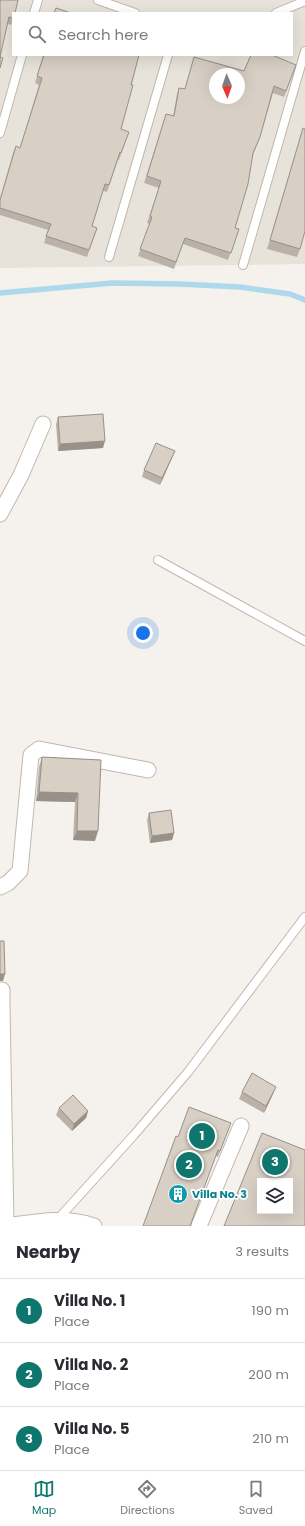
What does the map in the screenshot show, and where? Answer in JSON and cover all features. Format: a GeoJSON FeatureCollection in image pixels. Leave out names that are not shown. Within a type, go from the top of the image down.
{"type":"FeatureCollection","features":[{"type":"Feature","properties":{"kind":"street"},"geometry":{"type":"LineString","coordinates":[[0,514],[21,475],[43,424]]}},
{"type":"Feature","properties":{"kind":"street"},"geometry":{"type":"LineString","coordinates":[[0,887],[8,883],[20,871],[31,755],[40,749],[148,770]]}},
{"type":"Feature","properties":{"kind":"street"},"geometry":{"type":"LineString","coordinates":[[0,990],[2,990],[6,1226],[58,1220],[77,1221],[94,1226]]}},
{"type":"Feature","properties":{"kind":"street"},"geometry":{"type":"LineString","coordinates":[[199,1226],[241,1126]]}},
{"type":"Feature","properties":{"kind":"lane"},"geometry":{"type":"LineString","coordinates":[[34,12],[38,0]]}},
{"type":"Feature","properties":{"kind":"lane"},"geometry":{"type":"LineString","coordinates":[[98,0],[132,12]]}},
{"type":"Feature","properties":{"kind":"lane"},"geometry":{"type":"LineString","coordinates":[[277,12],[288,3],[305,1]]}},
{"type":"Feature","properties":{"kind":"lane"},"geometry":{"type":"LineString","coordinates":[[243,265],[305,52]]}},
{"type":"Feature","properties":{"kind":"lane"},"geometry":{"type":"LineString","coordinates":[[0,133],[22,56]]}},
{"type":"Feature","properties":{"kind":"lane"},"geometry":{"type":"LineString","coordinates":[[109,257],[168,56]]}},
{"type":"Feature","properties":{"kind":"lane"},"geometry":{"type":"LineString","coordinates":[[158,560],[305,641]]}},
{"type":"Feature","properties":{"kind":"lane"},"geometry":{"type":"LineString","coordinates":[[58,1220],[188,1072],[305,917]]}},
{"type":"Feature","properties":{"kind":"shaded area"},"geometry":{"type":"Polygon","coordinates":[[[0,0],[305,0],[305,264],[0,268],[0,0]]]}},
{"type":"Feature","properties":{"kind":"building"},"geometry":{"type":"Polygon","coordinates":[[[0,0],[18,0],[15,12],[12,12],[12,18],[9,17],[0,57],[0,0]]]}},
{"type":"Feature","properties":{"kind":"building"},"geometry":{"type":"Polygon","coordinates":[[[56,8],[68,12],[54,12],[56,8]]]}},
{"type":"Feature","properties":{"kind":"building"},"geometry":{"type":"Polygon","coordinates":[[[44,56],[139,56],[131,85],[133,85],[121,129],[129,132],[121,153],[120,152],[109,185],[105,184],[92,226],[97,228],[89,250],[46,236],[51,224],[0,208],[0,200],[16,146],[20,148],[42,78],[37,76],[44,56]]]}},
{"type":"Feature","properties":{"kind":"building"},"geometry":{"type":"Polygon","coordinates":[[[251,56],[274,56],[296,65],[286,91],[274,86],[260,137],[253,153],[248,184],[235,228],[239,229],[231,253],[185,238],[176,262],[140,249],[152,217],[150,216],[161,181],[147,176],[166,114],[174,116],[179,88],[185,89],[194,57],[233,68],[209,68],[209,104],[245,104],[245,69],[251,56]]]}},
{"type":"Feature","properties":{"kind":"building"},"geometry":{"type":"Polygon","coordinates":[[[0,57],[3,58],[0,68],[0,57]]]}},
{"type":"Feature","properties":{"kind":"building"},"geometry":{"type":"Polygon","coordinates":[[[303,128],[305,129],[305,231],[300,249],[270,240],[303,128]]]}},
{"type":"Feature","properties":{"kind":"building"},"geometry":{"type":"Polygon","coordinates":[[[103,414],[105,441],[60,444],[58,417],[103,414]]]}},
{"type":"Feature","properties":{"kind":"building"},"geometry":{"type":"Polygon","coordinates":[[[156,443],[175,451],[162,478],[144,470],[156,443]]]}},
{"type":"Feature","properties":{"kind":"building"},"geometry":{"type":"Polygon","coordinates":[[[42,757],[101,760],[98,831],[77,831],[78,793],[39,792],[42,757]]]}},
{"type":"Feature","properties":{"kind":"building"},"geometry":{"type":"Polygon","coordinates":[[[171,810],[174,833],[152,836],[149,813],[171,810]]]}},
{"type":"Feature","properties":{"kind":"building"},"geometry":{"type":"Polygon","coordinates":[[[0,941],[4,941],[5,974],[0,974],[0,941]]]}},
{"type":"Feature","properties":{"kind":"building"},"geometry":{"type":"Polygon","coordinates":[[[252,1073],[276,1087],[266,1106],[242,1092],[252,1073]]]}},
{"type":"Feature","properties":{"kind":"building"},"geometry":{"type":"Polygon","coordinates":[[[73,1095],[88,1111],[74,1124],[59,1108],[73,1095]]]}},
{"type":"Feature","properties":{"kind":"building"},"geometry":{"type":"Polygon","coordinates":[[[189,1107],[231,1123],[220,1151],[218,1150],[190,1226],[143,1226],[176,1136],[178,1137],[189,1107]]]}},
{"type":"Feature","properties":{"kind":"building"},"geometry":{"type":"Polygon","coordinates":[[[262,1133],[305,1150],[305,1226],[224,1226],[262,1133]]]}},
{"type":"Feature","properties":{"kind":"waterway"},"geometry":{"type":"LineString","coordinates":[[0,293],[112,283],[179,284],[240,287],[290,294],[305,300]]}},
{"type":"Feature","properties":{"kind":"place","name":"Villa No. 1"},"geometry":{"type":"Point","coordinates":[202,1136]}},
{"type":"Feature","properties":{"kind":"place","name":"Villa No. 5"},"geometry":{"type":"Point","coordinates":[275,1162]}},
{"type":"Feature","properties":{"kind":"place","name":"Villa No. 2"},"geometry":{"type":"Point","coordinates":[189,1165]}},
{"type":"Feature","properties":{"kind":"place","name":"Villa No. 3"},"geometry":{"type":"Point","coordinates":[178,1194]}}]}
